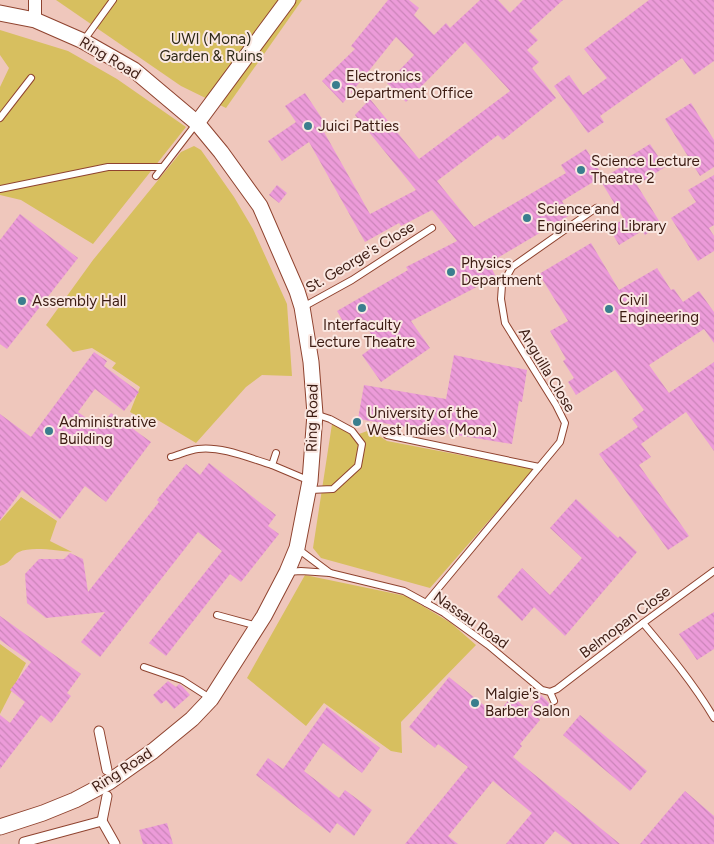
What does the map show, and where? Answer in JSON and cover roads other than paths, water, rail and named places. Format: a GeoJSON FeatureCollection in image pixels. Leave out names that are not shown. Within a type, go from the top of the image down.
{"type":"FeatureCollection","features":[{"type":"Feature","properties":{"kind":"street"},"geometry":{"type":"LineString","coordinates":[[35,0],[35,20]]}},
{"type":"Feature","properties":{"kind":"street"},"geometry":{"type":"LineString","coordinates":[[197,123],[288,0]]}},
{"type":"Feature","properties":{"kind":"street","name":"Ring Road"},"geometry":{"type":"LineString","coordinates":[[0,13],[35,20],[83,41],[134,70],[197,123],[222,152],[260,206],[292,278],[302,307],[311,362],[315,414],[309,485],[297,548],[287,572],[258,626],[211,699],[192,719],[153,751],[109,782],[43,814],[0,826]]}},
{"type":"Feature","properties":{"kind":"street"},"geometry":{"type":"LineString","coordinates":[[99,731],[107,770]]}},
{"type":"Feature","properties":{"kind":"street"},"geometry":{"type":"LineString","coordinates":[[107,796],[102,821],[115,844]]}},
{"type":"Feature","properties":{"kind":"street"},"geometry":{"type":"LineString","coordinates":[[24,844],[24,842],[102,821]]}},
{"type":"Feature","properties":{"kind":"lane"},"geometry":{"type":"LineString","coordinates":[[83,41],[113,0]]}},
{"type":"Feature","properties":{"kind":"lane"},"geometry":{"type":"LineString","coordinates":[[0,118],[31,78]]}},
{"type":"Feature","properties":{"kind":"lane"},"geometry":{"type":"LineString","coordinates":[[156,176],[197,123]]}},
{"type":"Feature","properties":{"kind":"lane"},"geometry":{"type":"LineString","coordinates":[[0,189],[108,167],[162,167]]}},
{"type":"Feature","properties":{"kind":"lane","name":"Anguilla Close"},"geometry":{"type":"LineString","coordinates":[[426,603],[560,442],[564,423],[556,405],[504,323],[501,299],[502,285],[512,267],[596,208]]}},
{"type":"Feature","properties":{"kind":"lane","name":"St. George's Close"},"geometry":{"type":"LineString","coordinates":[[302,307],[352,280],[432,228]]}},
{"type":"Feature","properties":{"kind":"lane"},"geometry":{"type":"LineString","coordinates":[[171,457],[198,449],[214,449],[272,465],[309,485],[333,489],[358,466],[362,444],[352,431],[330,419],[315,414]]}},
{"type":"Feature","properties":{"kind":"lane"},"geometry":{"type":"LineString","coordinates":[[386,435],[539,467]]}},
{"type":"Feature","properties":{"kind":"lane"},"geometry":{"type":"LineString","coordinates":[[272,465],[276,454]]}},
{"type":"Feature","properties":{"kind":"lane"},"geometry":{"type":"LineString","coordinates":[[297,548],[330,573]]}},
{"type":"Feature","properties":{"kind":"lane","name":"Belmopan Close"},"geometry":{"type":"LineString","coordinates":[[550,692],[557,689],[714,571]]}},
{"type":"Feature","properties":{"kind":"lane"},"geometry":{"type":"LineString","coordinates":[[287,572],[330,573]]}},
{"type":"Feature","properties":{"kind":"lane","name":"Nassau Road"},"geometry":{"type":"LineString","coordinates":[[330,573],[404,591],[444,613],[488,645],[542,690],[550,692]]}},
{"type":"Feature","properties":{"kind":"lane"},"geometry":{"type":"LineString","coordinates":[[217,615],[258,626]]}},
{"type":"Feature","properties":{"kind":"lane"},"geometry":{"type":"LineString","coordinates":[[643,623],[678,666],[714,718]]}},
{"type":"Feature","properties":{"kind":"lane"},"geometry":{"type":"LineString","coordinates":[[144,667],[182,680],[211,699]]}},
{"type":"Feature","properties":{"kind":"lane"},"geometry":{"type":"LineString","coordinates":[[550,692],[554,701]]}},
{"type":"Feature","properties":{"kind":"place","name":"Electronics Department Office"},"geometry":{"type":"Point","coordinates":[336,85]}},
{"type":"Feature","properties":{"kind":"place","name":"Juici Patties"},"geometry":{"type":"Point","coordinates":[308,126]}},
{"type":"Feature","properties":{"kind":"place","name":"Science Lecture Theatre 2"},"geometry":{"type":"Point","coordinates":[581,170]}},
{"type":"Feature","properties":{"kind":"place","name":"Science and Engineering Library"},"geometry":{"type":"Point","coordinates":[527,218]}},
{"type":"Feature","properties":{"kind":"place","name":"Physics Department"},"geometry":{"type":"Point","coordinates":[451,272]}},
{"type":"Feature","properties":{"kind":"place","name":"Assembly Hall"},"geometry":{"type":"Point","coordinates":[22,301]}},
{"type":"Feature","properties":{"kind":"place","name":"Interfaculty Lecture Theatre"},"geometry":{"type":"Point","coordinates":[362,308]}},
{"type":"Feature","properties":{"kind":"place","name":"Civil Engineering"},"geometry":{"type":"Point","coordinates":[609,309]}},
{"type":"Feature","properties":{"kind":"place","name":"University of the West Indies (Mona)"},"geometry":{"type":"Point","coordinates":[357,422]}},
{"type":"Feature","properties":{"kind":"place","name":"Administrative Building"},"geometry":{"type":"Point","coordinates":[49,431]}},
{"type":"Feature","properties":{"kind":"place","name":"Malgie's Barber Salon"},"geometry":{"type":"Point","coordinates":[475,703]}},
{"type":"Feature","properties":{"kind":"park label","name":"UWI (Mona) Garden & Ruins"},"geometry":{"type":"Point","coordinates":[211,48]}}]}
